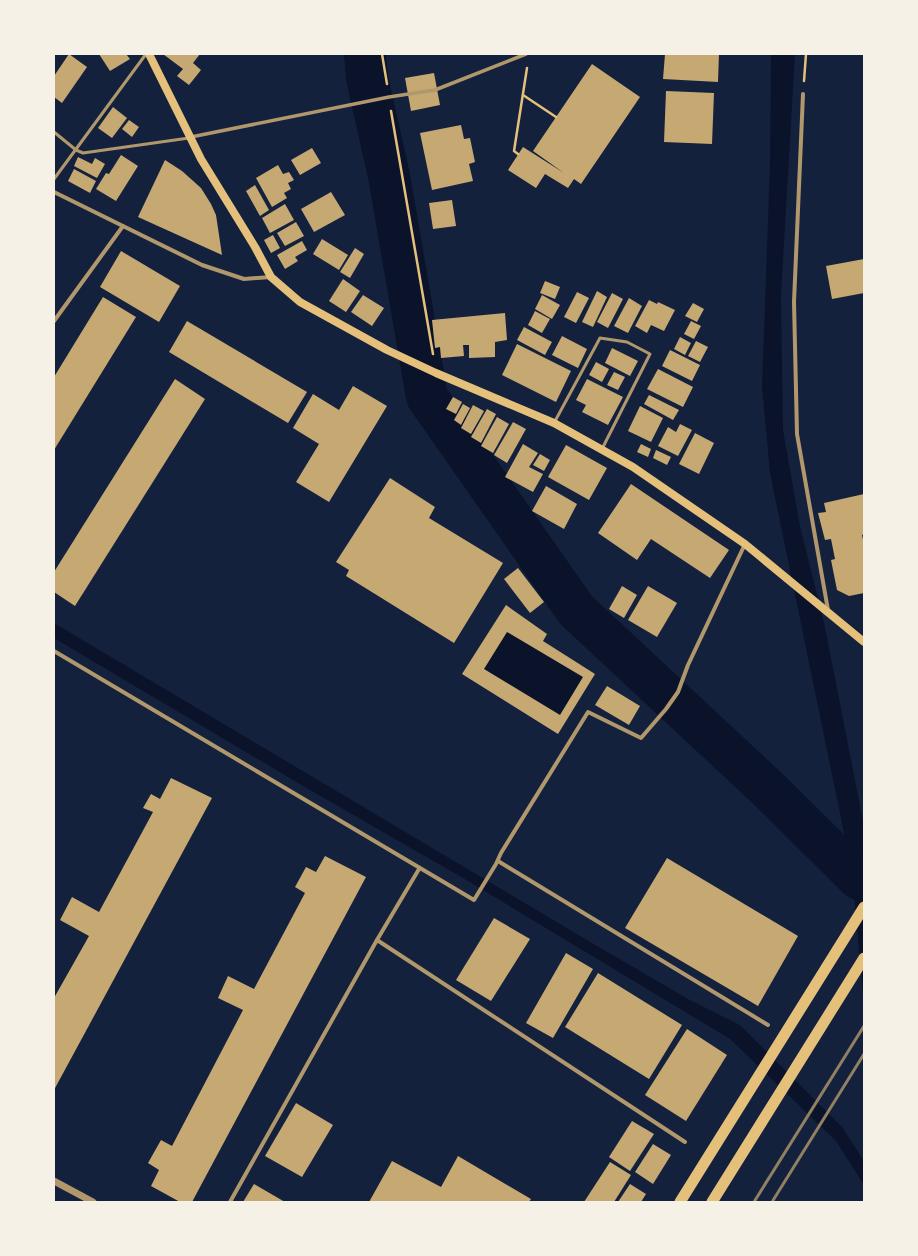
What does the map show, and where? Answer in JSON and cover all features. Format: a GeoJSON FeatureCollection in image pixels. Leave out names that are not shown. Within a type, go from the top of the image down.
{"type":"FeatureCollection","features":[{"type":"Feature","properties":{"kind":"highway"},"geometry":{"type":"LineString","coordinates":[[680,1202],[864,907]]}},
{"type":"Feature","properties":{"kind":"highway"},"geometry":{"type":"LineString","coordinates":[[712,1202],[864,958]]}},
{"type":"Feature","properties":{"kind":"main road"},"geometry":{"type":"LineString","coordinates":[[147,54],[201,158],[255,247],[271,277],[300,302],[387,350],[436,373],[554,423],[633,467],[745,544],[864,642]]}},
{"type":"Feature","properties":{"kind":"street"},"geometry":{"type":"LineString","coordinates":[[190,138],[389,97],[435,90],[526,54]]}},
{"type":"Feature","properties":{"kind":"street"},"geometry":{"type":"LineString","coordinates":[[804,94],[794,302],[797,434],[828,613]]}},
{"type":"Feature","properties":{"kind":"street"},"geometry":{"type":"LineString","coordinates":[[54,192],[202,265],[244,279],[271,277]]}},
{"type":"Feature","properties":{"kind":"street"},"geometry":{"type":"LineString","coordinates":[[54,321],[123,226]]}},
{"type":"Feature","properties":{"kind":"street"},"geometry":{"type":"LineString","coordinates":[[54,651],[419,869],[474,900],[501,853],[588,712],[641,738],[666,709],[678,692],[688,665],[745,544]]}},
{"type":"Feature","properties":{"kind":"street"},"geometry":{"type":"LineString","coordinates":[[497,862],[768,1025]]}},
{"type":"Feature","properties":{"kind":"street"},"geometry":{"type":"LineString","coordinates":[[230,1202],[377,940],[419,869]]}},
{"type":"Feature","properties":{"kind":"street"},"geometry":{"type":"LineString","coordinates":[[377,940],[685,1142]]}},
{"type":"Feature","properties":{"kind":"street"},"geometry":{"type":"LineString","coordinates":[[54,1181],[93,1202]]}},
{"type":"Feature","properties":{"kind":"lane"},"geometry":{"type":"LineString","coordinates":[[54,180],[147,54]]}},
{"type":"Feature","properties":{"kind":"lane"},"geometry":{"type":"LineString","coordinates":[[54,132],[76,150],[83,153],[190,138]]}},
{"type":"Feature","properties":{"kind":"lane"},"geometry":{"type":"LineString","coordinates":[[554,423],[600,338],[627,342],[650,354],[602,449]]}},
{"type":"Feature","properties":{"kind":"path"},"geometry":{"type":"LineString","coordinates":[[382,54],[436,373]]}},
{"type":"Feature","properties":{"kind":"path"},"geometry":{"type":"LineString","coordinates":[[804,94],[806,54]]}},
{"type":"Feature","properties":{"kind":"path"},"geometry":{"type":"LineString","coordinates":[[518,154],[514,151],[528,61]]}},
{"type":"Feature","properties":{"kind":"path"},"geometry":{"type":"LineString","coordinates":[[523,95],[556,117]]}},
{"type":"Feature","properties":{"kind":"water"},"geometry":{"type":"Polygon","coordinates":[[[771,54],[795,54],[781,295],[783,430],[800,526],[825,627],[864,826],[864,1006],[852,872],[770,473],[762,386],[770,162],[771,54]]]}},
{"type":"Feature","properties":{"kind":"water"},"geometry":{"type":"Polygon","coordinates":[[[54,623],[592,943],[688,999],[740,1025],[842,1127],[864,1161],[864,1185],[836,1141],[730,1039],[463,878],[310,790],[54,638],[54,623]]]}},
{"type":"Feature","properties":{"kind":"water"},"geometry":{"type":"Polygon","coordinates":[[[507,632],[583,677],[560,715],[484,669],[507,632]]]}},
{"type":"Feature","properties":{"kind":"building"},"geometry":{"type":"Polygon","coordinates":[[[69,54],[87,67],[62,103],[54,97],[54,76],[69,54]]]}},
{"type":"Feature","properties":{"kind":"building"},"geometry":{"type":"Polygon","coordinates":[[[99,54],[126,54],[130,59],[110,71],[99,54]]]}},
{"type":"Feature","properties":{"kind":"building"},"geometry":{"type":"Polygon","coordinates":[[[163,54],[200,54],[193,63],[201,70],[189,85],[177,76],[183,69],[163,54]]]}},
{"type":"Feature","properties":{"kind":"building"},"geometry":{"type":"Polygon","coordinates":[[[665,54],[719,54],[718,82],[663,79],[665,54]]]}},
{"type":"Feature","properties":{"kind":"building"},"geometry":{"type":"Polygon","coordinates":[[[592,64],[640,97],[581,184],[574,179],[568,188],[545,174],[536,188],[508,170],[523,147],[564,173],[533,151],[592,64]]]}},
{"type":"Feature","properties":{"kind":"building"},"geometry":{"type":"Polygon","coordinates":[[[434,73],[440,105],[411,111],[405,78],[434,73]]]}},
{"type":"Feature","properties":{"kind":"building"},"geometry":{"type":"Polygon","coordinates":[[[666,91],[714,93],[712,144],[664,142],[666,91]]]}},
{"type":"Feature","properties":{"kind":"building"},"geometry":{"type":"Polygon","coordinates":[[[113,107],[127,118],[112,138],[98,128],[113,107]]]}},
{"type":"Feature","properties":{"kind":"building"},"geometry":{"type":"Polygon","coordinates":[[[129,120],[139,127],[132,137],[122,129],[129,120]]]}},
{"type":"Feature","properties":{"kind":"building"},"geometry":{"type":"Polygon","coordinates":[[[461,125],[464,139],[470,138],[475,162],[469,164],[473,181],[432,190],[420,133],[461,125]]]}},
{"type":"Feature","properties":{"kind":"building"},"geometry":{"type":"Polygon","coordinates":[[[312,148],[321,163],[300,175],[291,160],[312,148]]]}},
{"type":"Feature","properties":{"kind":"building"},"geometry":{"type":"Polygon","coordinates":[[[121,155],[138,166],[116,201],[96,189],[106,173],[109,174],[121,155]]]}},
{"type":"Feature","properties":{"kind":"building"},"geometry":{"type":"Polygon","coordinates":[[[78,157],[92,164],[95,158],[105,164],[97,178],[74,166],[78,157]]]}},
{"type":"Feature","properties":{"kind":"building"},"geometry":{"type":"Polygon","coordinates":[[[165,160],[182,171],[201,188],[211,204],[216,215],[222,255],[138,217],[165,160]]]}},
{"type":"Feature","properties":{"kind":"building"},"geometry":{"type":"Polygon","coordinates":[[[278,165],[283,174],[289,172],[294,180],[288,183],[291,189],[284,193],[287,198],[272,207],[256,178],[278,165]]]}},
{"type":"Feature","properties":{"kind":"building"},"geometry":{"type":"Polygon","coordinates":[[[74,169],[96,181],[90,193],[68,181],[74,169]]]}},
{"type":"Feature","properties":{"kind":"building"},"geometry":{"type":"Polygon","coordinates":[[[255,185],[269,210],[260,216],[246,191],[255,185]]]}},
{"type":"Feature","properties":{"kind":"building"},"geometry":{"type":"Polygon","coordinates":[[[331,192],[345,215],[314,232],[301,209],[331,192]]]}},
{"type":"Feature","properties":{"kind":"building"},"geometry":{"type":"Polygon","coordinates":[[[452,200],[456,226],[433,229],[429,203],[452,200]]]}},
{"type":"Feature","properties":{"kind":"building"},"geometry":{"type":"Polygon","coordinates":[[[285,204],[294,220],[270,233],[262,218],[285,204]]]}},
{"type":"Feature","properties":{"kind":"building"},"geometry":{"type":"Polygon","coordinates":[[[296,222],[304,236],[285,246],[277,233],[296,222]]]}},
{"type":"Feature","properties":{"kind":"building"},"geometry":{"type":"Polygon","coordinates":[[[273,235],[280,248],[271,253],[264,240],[273,235]]]}},
{"type":"Feature","properties":{"kind":"building"},"geometry":{"type":"Polygon","coordinates":[[[322,239],[348,255],[339,270],[313,254],[322,239]]]}},
{"type":"Feature","properties":{"kind":"building"},"geometry":{"type":"Polygon","coordinates":[[[302,241],[307,250],[295,257],[298,261],[285,269],[277,255],[302,241]]]}},
{"type":"Feature","properties":{"kind":"building"},"geometry":{"type":"Polygon","coordinates":[[[355,248],[364,254],[350,278],[340,272],[355,248]]]}},
{"type":"Feature","properties":{"kind":"building"},"geometry":{"type":"Polygon","coordinates":[[[121,251],[180,286],[159,322],[100,287],[121,251]]]}},
{"type":"Feature","properties":{"kind":"building"},"geometry":{"type":"Polygon","coordinates":[[[864,259],[864,293],[832,299],[826,266],[864,259]]]}},
{"type":"Feature","properties":{"kind":"building"},"geometry":{"type":"Polygon","coordinates":[[[343,279],[360,291],[346,312],[329,301],[343,279]]]}},
{"type":"Feature","properties":{"kind":"building"},"geometry":{"type":"Polygon","coordinates":[[[545,281],[560,287],[555,299],[540,293],[545,281]]]}},
{"type":"Feature","properties":{"kind":"building"},"geometry":{"type":"Polygon","coordinates":[[[597,291],[607,297],[593,327],[582,322],[597,291]]]}},
{"type":"Feature","properties":{"kind":"building"},"geometry":{"type":"Polygon","coordinates":[[[577,292],[589,298],[576,323],[564,317],[577,292]]]}},
{"type":"Feature","properties":{"kind":"building"},"geometry":{"type":"Polygon","coordinates":[[[612,293],[623,299],[608,328],[597,322],[612,293]]]}},
{"type":"Feature","properties":{"kind":"building"},"geometry":{"type":"Polygon","coordinates":[[[363,295],[384,308],[372,326],[351,312],[363,295]]]}},
{"type":"Feature","properties":{"kind":"building"},"geometry":{"type":"Polygon","coordinates":[[[542,295],[560,305],[552,319],[535,309],[542,295]]]}},
{"type":"Feature","properties":{"kind":"building"},"geometry":{"type":"Polygon","coordinates":[[[103,297],[136,317],[54,450],[54,377],[103,297]]]}},
{"type":"Feature","properties":{"kind":"building"},"geometry":{"type":"Polygon","coordinates":[[[629,298],[642,306],[628,333],[614,326],[629,298]]]}},
{"type":"Feature","properties":{"kind":"building"},"geometry":{"type":"Polygon","coordinates":[[[649,300],[657,304],[658,302],[675,310],[664,331],[651,325],[647,333],[635,326],[649,300]]]}},
{"type":"Feature","properties":{"kind":"building"},"geometry":{"type":"Polygon","coordinates":[[[693,303],[704,309],[697,322],[685,316],[693,303]]]}},
{"type":"Feature","properties":{"kind":"building"},"geometry":{"type":"Polygon","coordinates":[[[535,311],[550,319],[542,333],[528,325],[535,311]]]}},
{"type":"Feature","properties":{"kind":"building"},"geometry":{"type":"Polygon","coordinates":[[[505,313],[507,340],[495,342],[495,357],[469,358],[469,345],[463,345],[464,356],[441,358],[440,347],[435,348],[432,320],[505,313]]]}},
{"type":"Feature","properties":{"kind":"building"},"geometry":{"type":"Polygon","coordinates":[[[187,321],[307,392],[288,423],[169,352],[187,321]]]}},
{"type":"Feature","properties":{"kind":"building"},"geometry":{"type":"Polygon","coordinates":[[[691,321],[701,326],[694,339],[684,334],[691,321]]]}},
{"type":"Feature","properties":{"kind":"building"},"geometry":{"type":"Polygon","coordinates":[[[524,327],[552,342],[545,355],[517,340],[524,327]]]}},
{"type":"Feature","properties":{"kind":"building"},"geometry":{"type":"Polygon","coordinates":[[[562,336],[587,349],[578,368],[552,355],[562,336]]]}},
{"type":"Feature","properties":{"kind":"building"},"geometry":{"type":"Polygon","coordinates":[[[680,337],[691,343],[685,355],[674,349],[680,337]]]}},
{"type":"Feature","properties":{"kind":"building"},"geometry":{"type":"Polygon","coordinates":[[[696,341],[708,347],[700,362],[688,356],[696,341]]]}},
{"type":"Feature","properties":{"kind":"building"},"geometry":{"type":"Polygon","coordinates":[[[517,344],[571,371],[556,402],[502,375],[517,344]]]}},
{"type":"Feature","properties":{"kind":"building"},"geometry":{"type":"Polygon","coordinates":[[[612,348],[638,361],[630,376],[605,363],[612,348]]]}},
{"type":"Feature","properties":{"kind":"building"},"geometry":{"type":"Polygon","coordinates":[[[670,350],[700,365],[692,381],[662,366],[670,350]]]}},
{"type":"Feature","properties":{"kind":"building"},"geometry":{"type":"Polygon","coordinates":[[[596,362],[609,369],[602,382],[589,375],[596,362]]]}},
{"type":"Feature","properties":{"kind":"building"},"geometry":{"type":"Polygon","coordinates":[[[658,369],[693,387],[683,407],[647,389],[658,369]]]}},
{"type":"Feature","properties":{"kind":"building"},"geometry":{"type":"Polygon","coordinates":[[[614,372],[625,377],[618,390],[607,385],[614,372]]]}},
{"type":"Feature","properties":{"kind":"building"},"geometry":{"type":"Polygon","coordinates":[[[175,379],[205,399],[75,606],[54,592],[54,572],[175,379]]]}},
{"type":"Feature","properties":{"kind":"building"},"geometry":{"type":"Polygon","coordinates":[[[587,379],[623,397],[608,425],[582,412],[586,405],[576,400],[587,379]]]}},
{"type":"Feature","properties":{"kind":"building"},"geometry":{"type":"Polygon","coordinates":[[[353,386],[387,406],[329,502],[296,482],[319,444],[293,428],[313,394],[339,410],[353,386]]]}},
{"type":"Feature","properties":{"kind":"building"},"geometry":{"type":"Polygon","coordinates":[[[649,395],[679,410],[673,420],[644,404],[649,395]]]}},
{"type":"Feature","properties":{"kind":"building"},"geometry":{"type":"Polygon","coordinates":[[[453,397],[462,402],[456,414],[446,409],[453,397]]]}},
{"type":"Feature","properties":{"kind":"building"},"geometry":{"type":"Polygon","coordinates":[[[463,404],[470,408],[461,425],[454,420],[463,404]]]}},
{"type":"Feature","properties":{"kind":"building"},"geometry":{"type":"Polygon","coordinates":[[[473,405],[484,411],[471,434],[461,428],[473,405]]]}},
{"type":"Feature","properties":{"kind":"building"},"geometry":{"type":"Polygon","coordinates":[[[640,406],[663,418],[651,442],[628,431],[640,406]]]}},
{"type":"Feature","properties":{"kind":"building"},"geometry":{"type":"Polygon","coordinates":[[[487,409],[496,414],[481,443],[471,437],[487,409]]]}},
{"type":"Feature","properties":{"kind":"building"},"geometry":{"type":"Polygon","coordinates":[[[497,417],[509,424],[493,453],[481,446],[497,417]]]}},
{"type":"Feature","properties":{"kind":"building"},"geometry":{"type":"Polygon","coordinates":[[[513,422],[526,429],[507,463],[494,455],[513,422]]]}},
{"type":"Feature","properties":{"kind":"building"},"geometry":{"type":"Polygon","coordinates":[[[680,424],[692,430],[678,456],[658,446],[668,427],[676,432],[680,424]]]}},
{"type":"Feature","properties":{"kind":"building"},"geometry":{"type":"Polygon","coordinates":[[[695,433],[714,443],[699,474],[679,464],[695,433]]]}},
{"type":"Feature","properties":{"kind":"building"},"geometry":{"type":"Polygon","coordinates":[[[523,444],[538,453],[529,467],[543,474],[533,492],[505,477],[523,444]]]}},
{"type":"Feature","properties":{"kind":"building"},"geometry":{"type":"Polygon","coordinates":[[[641,444],[651,449],[648,457],[637,452],[641,444]]]}},
{"type":"Feature","properties":{"kind":"building"},"geometry":{"type":"Polygon","coordinates":[[[566,445],[607,468],[589,500],[548,477],[566,445]]]}},
{"type":"Feature","properties":{"kind":"building"},"geometry":{"type":"Polygon","coordinates":[[[656,450],[671,457],[667,465],[653,458],[656,450]]]}},
{"type":"Feature","properties":{"kind":"building"},"geometry":{"type":"Polygon","coordinates":[[[540,454],[550,460],[544,471],[533,465],[540,454]]]}},
{"type":"Feature","properties":{"kind":"building"},"geometry":{"type":"Polygon","coordinates":[[[390,478],[435,507],[429,518],[503,563],[454,643],[346,576],[349,570],[336,562],[390,478]]]}},
{"type":"Feature","properties":{"kind":"building"},"geometry":{"type":"Polygon","coordinates":[[[631,484],[729,550],[710,578],[651,539],[637,560],[598,533],[631,484]]]}},
{"type":"Feature","properties":{"kind":"building"},"geometry":{"type":"Polygon","coordinates":[[[546,486],[577,504],[564,529],[532,511],[546,486]]]}},
{"type":"Feature","properties":{"kind":"building"},"geometry":{"type":"Polygon","coordinates":[[[864,494],[864,534],[862,535],[864,544],[864,593],[849,596],[837,590],[831,560],[835,559],[831,539],[825,540],[818,513],[826,512],[824,503],[864,494]]]}},
{"type":"Feature","properties":{"kind":"building"},"geometry":{"type":"Polygon","coordinates":[[[518,568],[544,602],[530,613],[504,579],[518,568]]]}},
{"type":"Feature","properties":{"kind":"building"},"geometry":{"type":"Polygon","coordinates":[[[622,586],[637,595],[624,618],[609,609],[622,586]]]}},
{"type":"Feature","properties":{"kind":"building"},"geometry":{"type":"Polygon","coordinates":[[[648,586],[677,603],[657,637],[628,620],[648,586]]]}},
{"type":"Feature","properties":{"kind":"building"},"geometry":{"type":"Polygon","coordinates":[[[506,605],[547,634],[543,641],[595,674],[558,734],[462,674],[506,605]],[[507,632],[484,669],[560,715],[583,677],[507,632]]]}},
{"type":"Feature","properties":{"kind":"building"},"geometry":{"type":"Polygon","coordinates":[[[607,686],[640,706],[629,725],[595,705],[607,686]]]}},
{"type":"Feature","properties":{"kind":"building"},"geometry":{"type":"Polygon","coordinates":[[[171,778],[212,798],[54,1090],[54,998],[89,936],[60,920],[72,897],[99,912],[153,812],[143,808],[151,794],[160,799],[171,778]]]}},
{"type":"Feature","properties":{"kind":"building"},"geometry":{"type":"Polygon","coordinates":[[[325,856],[366,877],[192,1202],[180,1202],[151,1186],[159,1170],[148,1163],[161,1140],[172,1146],[243,1010],[218,998],[228,976],[254,989],[305,893],[295,887],[306,867],[316,872],[325,856]]]}},
{"type":"Feature","properties":{"kind":"building"},"geometry":{"type":"Polygon","coordinates":[[[667,858],[798,936],[758,1006],[625,928],[667,858]]]}},
{"type":"Feature","properties":{"kind":"building"},"geometry":{"type":"Polygon","coordinates":[[[494,918],[530,939],[491,1001],[456,980],[494,918]]]}},
{"type":"Feature","properties":{"kind":"building"},"geometry":{"type":"Polygon","coordinates":[[[566,953],[593,969],[553,1038],[526,1023],[566,953]]]}},
{"type":"Feature","properties":{"kind":"building"},"geometry":{"type":"Polygon","coordinates":[[[598,973],[682,1025],[649,1079],[565,1027],[598,973]]]}},
{"type":"Feature","properties":{"kind":"building"},"geometry":{"type":"Polygon","coordinates":[[[687,1029],[727,1055],[686,1121],[645,1095],[687,1029]]]}},
{"type":"Feature","properties":{"kind":"building"},"geometry":{"type":"Polygon","coordinates":[[[296,1103],[333,1125],[302,1177],[265,1156],[296,1103]]]}},
{"type":"Feature","properties":{"kind":"building"},"geometry":{"type":"Polygon","coordinates":[[[632,1121],[654,1134],[630,1171],[609,1157],[632,1121]]]}},
{"type":"Feature","properties":{"kind":"building"},"geometry":{"type":"Polygon","coordinates":[[[653,1144],[671,1155],[653,1184],[635,1172],[653,1144]]]}},
{"type":"Feature","properties":{"kind":"building"},"geometry":{"type":"Polygon","coordinates":[[[458,1156],[531,1199],[529,1202],[369,1202],[392,1161],[441,1187],[458,1156]]]}},
{"type":"Feature","properties":{"kind":"building"},"geometry":{"type":"Polygon","coordinates":[[[610,1162],[631,1175],[614,1202],[584,1202],[610,1162]]]}},
{"type":"Feature","properties":{"kind":"building"},"geometry":{"type":"Polygon","coordinates":[[[254,1184],[285,1202],[243,1202],[254,1184]]]}},
{"type":"Feature","properties":{"kind":"building"},"geometry":{"type":"Polygon","coordinates":[[[630,1184],[646,1194],[641,1202],[618,1202],[630,1184]]]}},
{"type":"Feature","properties":{"kind":"waterway"},"geometry":{"type":"LineString","coordinates":[[365,54],[367,78],[389,176],[427,397],[576,610],[767,788],[859,879]]}},
{"type":"Feature","properties":{"kind":"railway"},"geometry":{"type":"LineString","coordinates":[[754,1202],[864,1026]]}},
{"type":"Feature","properties":{"kind":"railway"},"geometry":{"type":"LineString","coordinates":[[772,1202],[864,1054]]}}]}
